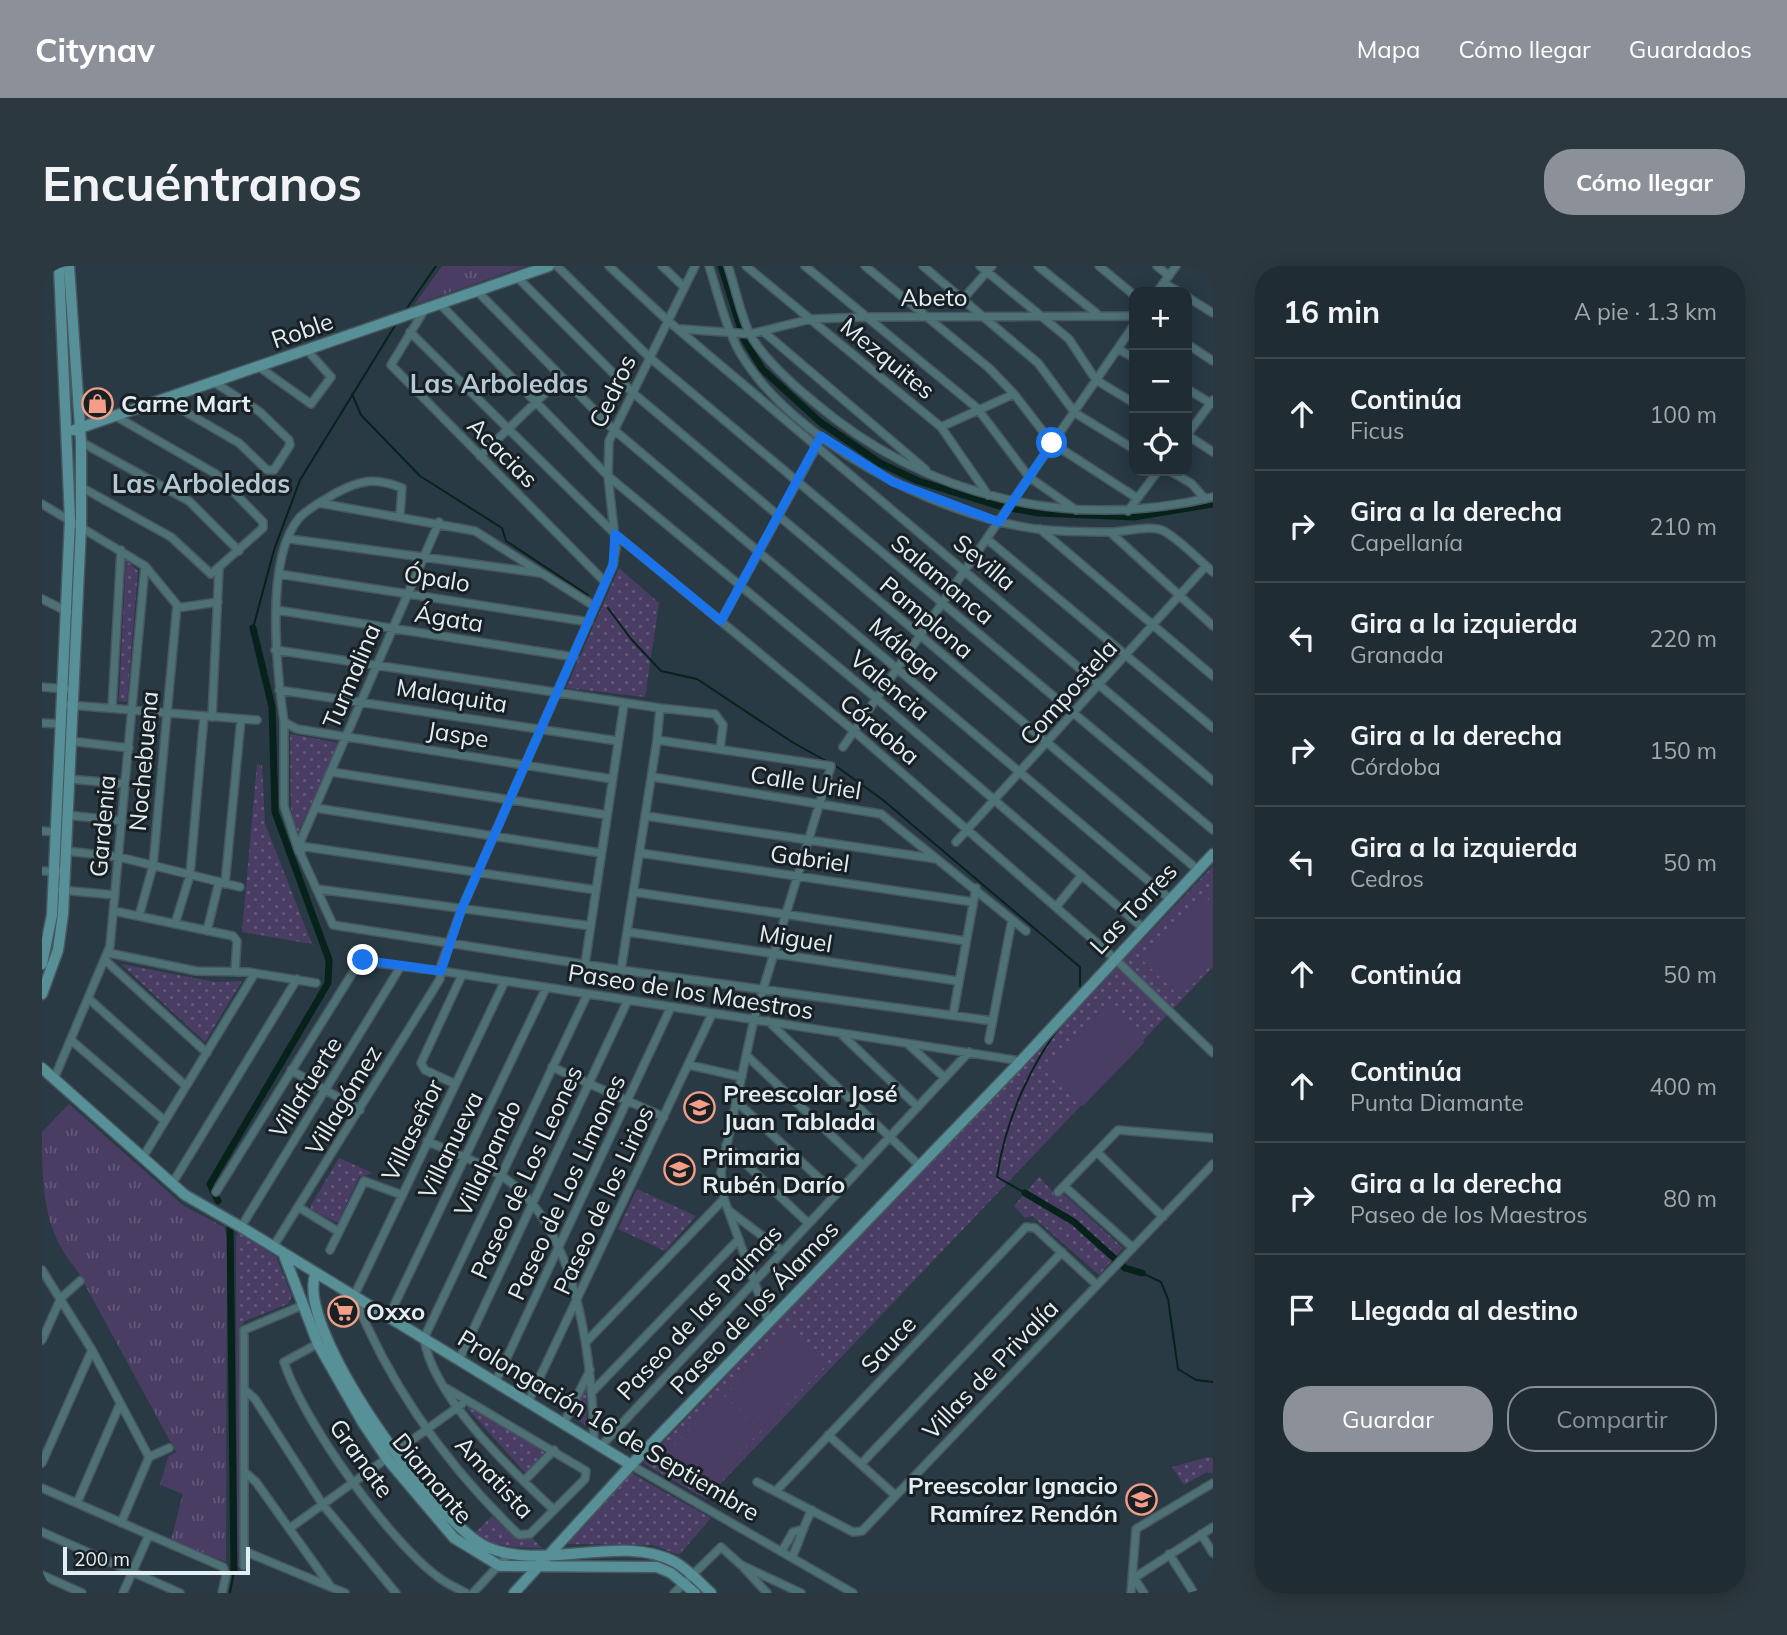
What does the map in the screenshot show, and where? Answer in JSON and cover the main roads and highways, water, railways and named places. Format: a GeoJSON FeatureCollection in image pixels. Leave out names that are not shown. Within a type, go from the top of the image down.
{"type":"FeatureCollection","features":[{"type":"Feature","properties":{"kind":"waterway"},"geometry":{"type":"LineString","coordinates":[[405,311],[436,266]]}},
{"type":"Feature","properties":{"kind":"waterway"},"geometry":{"type":"LineString","coordinates":[[721,266],[744,339],[762,369],[820,422],[880,463],[918,481],[999,506],[1038,513],[1134,517],[1213,504]]}},
{"type":"Feature","properties":{"kind":"waterway"},"geometry":{"type":"LineString","coordinates":[[253,628],[274,550],[300,480],[396,324]]}},
{"type":"Feature","properties":{"kind":"waterway"},"geometry":{"type":"LineString","coordinates":[[352,394],[361,415],[420,476],[502,528],[506,541],[588,595]]}},
{"type":"Feature","properties":{"kind":"waterway"},"geometry":{"type":"LineString","coordinates":[[608,608],[631,639],[661,671],[697,679],[792,742],[828,762]]}},
{"type":"Feature","properties":{"kind":"waterway"},"geometry":{"type":"LineString","coordinates":[[218,1201],[210,1184],[328,983],[329,960],[275,812],[272,707],[253,628]]}},
{"type":"Feature","properties":{"kind":"waterway"},"geometry":{"type":"LineString","coordinates":[[833,764],[883,800],[1080,967],[1080,986]]}},
{"type":"Feature","properties":{"kind":"waterway"},"geometry":{"type":"LineString","coordinates":[[1025,1193],[997,1177],[1001,1156],[1013,1114],[1030,1074],[1065,1020]]}},
{"type":"Feature","properties":{"kind":"waterway"},"geometry":{"type":"LineString","coordinates":[[1025,1193],[1074,1222],[1125,1268],[1142,1273]]}},
{"type":"Feature","properties":{"kind":"waterway"},"geometry":{"type":"LineString","coordinates":[[230,1225],[234,1571]]}},
{"type":"Feature","properties":{"kind":"waterway"},"geometry":{"type":"LineString","coordinates":[[1142,1273],[1161,1282],[1168,1299],[1178,1369],[1196,1380],[1213,1382]]}},
{"type":"Feature","properties":{"kind":"waterway"},"geometry":{"type":"LineString","coordinates":[[230,1593],[234,1571]]}},
{"type":"Feature","properties":{"kind":"place","name":"Carne Mart"},"geometry":{"type":"Point","coordinates":[98,403]}},
{"type":"Feature","properties":{"kind":"place","name":"Preescolar José Juan Tablada"},"geometry":{"type":"Point","coordinates":[700,1107]}},
{"type":"Feature","properties":{"kind":"place","name":"Primaria Rubén Darío"},"geometry":{"type":"Point","coordinates":[679,1170]}},
{"type":"Feature","properties":{"kind":"place","name":"Oxxo"},"geometry":{"type":"Point","coordinates":[343,1311]}},
{"type":"Feature","properties":{"kind":"place","name":"Preescolar Ignacio Ramírez Rendón"},"geometry":{"type":"Point","coordinates":[1141,1499]}},
{"type":"Feature","properties":{"kind":"district","name":"Las Arboledas"},"geometry":{"type":"Point","coordinates":[499,383]}},
{"type":"Feature","properties":{"kind":"district","name":"Las Arboledas"},"geometry":{"type":"Point","coordinates":[201,483]}}]}
